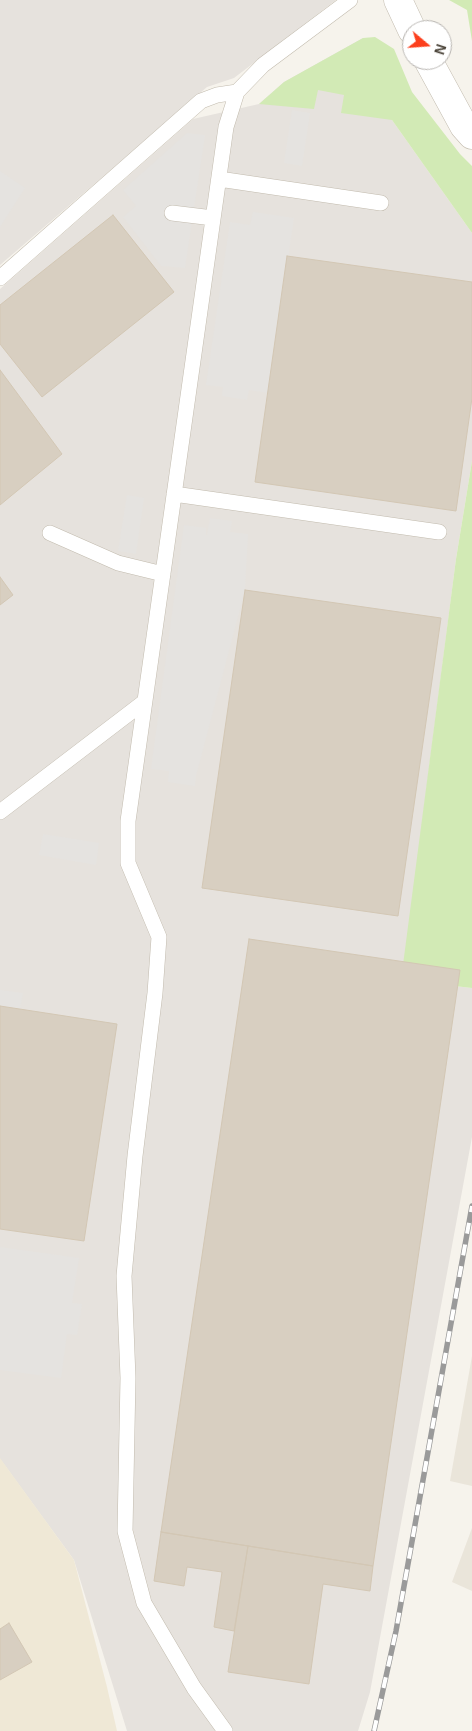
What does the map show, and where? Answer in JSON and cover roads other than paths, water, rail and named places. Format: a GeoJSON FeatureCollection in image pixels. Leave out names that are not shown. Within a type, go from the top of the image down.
{"type":"FeatureCollection","features":[{"type":"Feature","properties":{"kind":"street"},"geometry":{"type":"LineString","coordinates":[[398,0],[407,20]]}},
{"type":"Feature","properties":{"kind":"street"},"geometry":{"type":"LineString","coordinates":[[434,70],[469,127]]}},
{"type":"Feature","properties":{"kind":"lane"},"geometry":{"type":"LineString","coordinates":[[226,1731],[194,1688],[144,1603],[124,1531],[128,1378],[124,1276],[135,1156],[155,993],[159,937],[128,863],[128,821],[226,127],[237,92],[262,65],[350,0]]}},
{"type":"Feature","properties":{"kind":"lane"},"geometry":{"type":"LineString","coordinates":[[0,278],[202,101],[217,95],[237,92]]}},
{"type":"Feature","properties":{"kind":"lane"},"geometry":{"type":"LineString","coordinates":[[218,179],[381,203]]}},
{"type":"Feature","properties":{"kind":"lane"},"geometry":{"type":"LineString","coordinates":[[172,213],[213,218]]}},
{"type":"Feature","properties":{"kind":"lane"},"geometry":{"type":"LineString","coordinates":[[174,494],[439,532]]}},
{"type":"Feature","properties":{"kind":"lane"},"geometry":{"type":"LineString","coordinates":[[50,534],[118,563],[163,574]]}},
{"type":"Feature","properties":{"kind":"lane"},"geometry":{"type":"LineString","coordinates":[[0,812],[144,702]]}},
{"type":"Feature","properties":{"kind":"railway"},"geometry":{"type":"LineString","coordinates":[[374,1731],[396,1631],[472,1206]]}}]}
